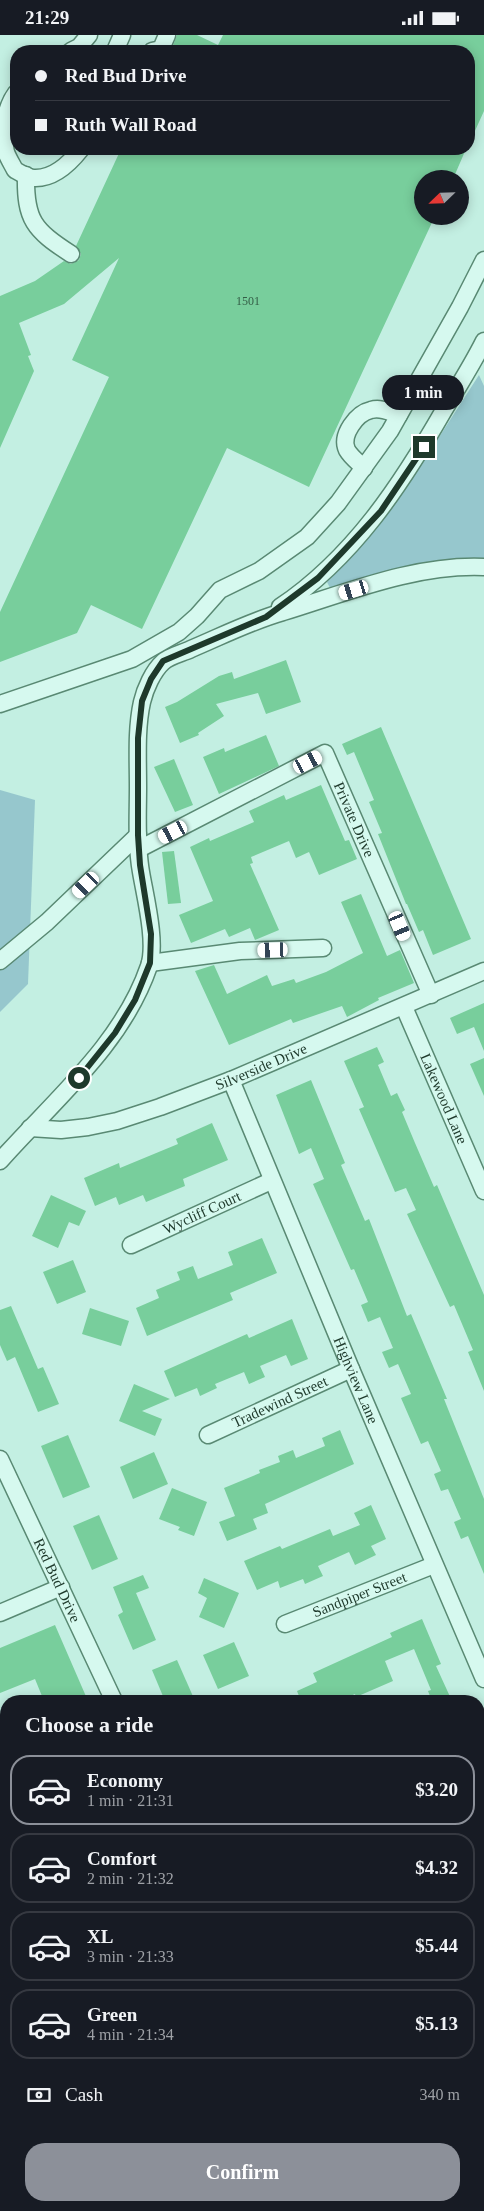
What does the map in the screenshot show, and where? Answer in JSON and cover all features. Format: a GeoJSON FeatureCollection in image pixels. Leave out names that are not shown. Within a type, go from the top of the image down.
{"type":"FeatureCollection","features":[{"type":"Feature","properties":{"kind":"street"},"geometry":{"type":"LineString","coordinates":[[81,45],[89,35]]}},
{"type":"Feature","properties":{"kind":"street"},"geometry":{"type":"LineString","coordinates":[[10,103],[4,133],[6,152],[15,170],[33,178],[52,175],[70,163],[76,155]]}},
{"type":"Feature","properties":{"kind":"street"},"geometry":{"type":"LineString","coordinates":[[26,175],[26,201],[37,228],[48,239],[71,254]]}},
{"type":"Feature","properties":{"kind":"street"},"geometry":{"type":"LineString","coordinates":[[0,704],[132,659],[179,632],[197,616],[220,590],[259,571],[307,537],[338,503],[364,468],[398,415],[460,307],[484,260]]}},
{"type":"Feature","properties":{"kind":"street"},"geometry":{"type":"LineString","coordinates":[[266,617],[318,578],[381,511],[414,462],[482,352]]}},
{"type":"Feature","properties":{"kind":"street"},"geometry":{"type":"LineString","coordinates":[[364,468],[351,456],[345,443],[346,436],[353,423],[364,412],[373,409],[383,409],[398,415]]}},
{"type":"Feature","properties":{"kind":"street"},"geometry":{"type":"LineString","coordinates":[[0,1161],[79,1078],[115,1033],[135,1000],[150,963],[151,934],[138,842],[138,738],[142,701],[151,679],[163,661],[266,617],[426,571],[462,566],[484,567]]}},
{"type":"Feature","properties":{"kind":"street","name":"Private Drive"},"geometry":{"type":"LineString","coordinates":[[138,842],[325,753],[430,995]]}},
{"type":"Feature","properties":{"kind":"street"},"geometry":{"type":"LineString","coordinates":[[0,961],[48,922],[138,842]]}},
{"type":"Feature","properties":{"kind":"street"},"geometry":{"type":"LineString","coordinates":[[150,963],[240,951],[323,948]]}},
{"type":"Feature","properties":{"kind":"street","name":"Silverside Drive"},"geometry":{"type":"LineString","coordinates":[[30,1128],[61,1130],[117,1121],[231,1079],[404,1007],[484,971]]}},
{"type":"Feature","properties":{"kind":"street","name":"Lakewood Lane"},"geometry":{"type":"LineString","coordinates":[[404,1007],[484,1191]]}},
{"type":"Feature","properties":{"kind":"street","name":"Highview Lane"},"geometry":{"type":"LineString","coordinates":[[231,1079],[271,1181],[484,1679]]}},
{"type":"Feature","properties":{"kind":"street","name":"Wycliff Court"},"geometry":{"type":"LineString","coordinates":[[131,1245],[271,1181]]}},
{"type":"Feature","properties":{"kind":"street","name":"Tradewind Street"},"geometry":{"type":"LineString","coordinates":[[208,1435],[351,1369]]}},
{"type":"Feature","properties":{"kind":"street","name":"Red Bud Drive"},"geometry":{"type":"LineString","coordinates":[[0,1459],[111,1695]]}},
{"type":"Feature","properties":{"kind":"street","name":"Sandpiper Street"},"geometry":{"type":"LineString","coordinates":[[285,1625],[434,1565]]}},
{"type":"Feature","properties":{"kind":"street"},"geometry":{"type":"LineString","coordinates":[[0,1613],[61,1587]]}},
{"type":"Feature","properties":{"kind":"shaded area"},"geometry":{"type":"Polygon","coordinates":[[[479,375],[484,386],[484,559],[438,562],[331,590],[327,582],[363,544],[405,490],[479,375]]]}},
{"type":"Feature","properties":{"kind":"shaded area"},"geometry":{"type":"Polygon","coordinates":[[[0,790],[35,800],[28,984],[0,1012],[0,790]]]}},
{"type":"Feature","properties":{"kind":"building"},"geometry":{"type":"Polygon","coordinates":[[[177,35],[197,35],[218,45],[173,45],[177,35]]]}},
{"type":"Feature","properties":{"kind":"building"},"geometry":{"type":"Polygon","coordinates":[[[223,35],[484,35],[484,111],[475,131],[475,45],[218,45],[223,35]]]}},
{"type":"Feature","properties":{"kind":"building"},"geometry":{"type":"Polygon","coordinates":[[[118,155],[463,155],[457,170],[414,170],[414,225],[431,225],[309,487],[227,448],[142,629],[91,605],[77,633],[0,662],[0,612],[109,377],[72,360],[119,258],[64,304],[19,323],[31,355],[28,356],[34,371],[0,448],[0,296],[35,281],[64,261],[71,264],[79,260],[81,254],[76,246],[118,155]]]}},
{"type":"Feature","properties":{"kind":"building"},"geometry":{"type":"Polygon","coordinates":[[[286,660],[301,702],[266,714],[258,693],[216,704],[224,716],[198,733],[199,735],[180,743],[165,707],[177,702],[219,676],[232,672],[234,679],[286,660]]]}},
{"type":"Feature","properties":{"kind":"building"},"geometry":{"type":"Polygon","coordinates":[[[381,727],[471,939],[433,955],[423,930],[419,932],[406,904],[378,834],[382,833],[369,802],[374,800],[354,752],[347,755],[342,744],[381,727]]]}},
{"type":"Feature","properties":{"kind":"building"},"geometry":{"type":"Polygon","coordinates":[[[266,735],[279,766],[219,794],[203,757],[224,748],[225,752],[266,735]]]}},
{"type":"Feature","properties":{"kind":"building"},"geometry":{"type":"Polygon","coordinates":[[[174,759],[193,805],[175,812],[154,767],[174,759]]]}},
{"type":"Feature","properties":{"kind":"building"},"geometry":{"type":"Polygon","coordinates":[[[321,785],[345,841],[349,840],[357,859],[319,875],[309,852],[296,858],[289,841],[251,857],[253,863],[250,864],[279,930],[255,940],[250,928],[229,937],[225,929],[191,943],[179,915],[213,901],[190,847],[209,838],[210,841],[254,822],[249,811],[284,795],[286,800],[321,785]]]}},
{"type":"Feature","properties":{"kind":"building"},"geometry":{"type":"Polygon","coordinates":[[[174,851],[181,903],[168,904],[162,852],[174,851]]]}},
{"type":"Feature","properties":{"kind":"building"},"geometry":{"type":"Polygon","coordinates":[[[361,894],[387,956],[400,950],[414,983],[378,998],[379,1000],[347,1017],[342,1006],[293,1023],[291,1019],[229,1045],[195,971],[214,965],[227,994],[267,975],[272,986],[294,979],[296,983],[326,972],[363,953],[341,902],[361,894]]]}},
{"type":"Feature","properties":{"kind":"building"},"geometry":{"type":"Polygon","coordinates":[[[484,1003],[484,1051],[474,1027],[457,1034],[450,1018],[484,1003]]]}},
{"type":"Feature","properties":{"kind":"building"},"geometry":{"type":"Polygon","coordinates":[[[377,1047],[384,1062],[378,1065],[391,1096],[397,1093],[405,1110],[402,1112],[415,1143],[434,1187],[437,1185],[484,1295],[484,1391],[468,1352],[473,1350],[454,1305],[450,1307],[407,1214],[416,1210],[406,1188],[395,1192],[359,1109],[364,1107],[344,1061],[377,1047]]]}},
{"type":"Feature","properties":{"kind":"building"},"geometry":{"type":"Polygon","coordinates":[[[484,1058],[484,1096],[470,1064],[484,1058]]]}},
{"type":"Feature","properties":{"kind":"building"},"geometry":{"type":"Polygon","coordinates":[[[311,1080],[345,1163],[341,1165],[365,1221],[369,1219],[407,1316],[411,1314],[447,1399],[444,1399],[484,1499],[484,1574],[468,1536],[461,1539],[454,1522],[461,1519],[448,1489],[441,1491],[434,1474],[441,1471],[428,1441],[421,1444],[401,1398],[411,1394],[398,1364],[389,1368],[382,1352],[393,1348],[380,1317],[368,1322],[361,1305],[368,1302],[354,1269],[351,1270],[313,1184],[324,1179],[311,1148],[299,1154],[276,1095],[311,1080]]]}},
{"type":"Feature","properties":{"kind":"building"},"geometry":{"type":"Polygon","coordinates":[[[212,1123],[228,1160],[183,1179],[185,1186],[146,1202],[143,1195],[119,1205],[116,1197],[95,1206],[84,1178],[119,1163],[120,1168],[178,1144],[176,1139],[212,1123]]]}},
{"type":"Feature","properties":{"kind":"building"},"geometry":{"type":"Polygon","coordinates":[[[51,1195],[86,1211],[79,1226],[69,1222],[58,1248],[32,1236],[51,1195]]]}},
{"type":"Feature","properties":{"kind":"building"},"geometry":{"type":"Polygon","coordinates":[[[262,1238],[277,1273],[230,1293],[233,1300],[147,1336],[136,1308],[159,1298],[156,1290],[180,1280],[177,1272],[193,1266],[198,1279],[233,1265],[228,1252],[262,1238]]]}},
{"type":"Feature","properties":{"kind":"building"},"geometry":{"type":"Polygon","coordinates":[[[73,1260],[86,1292],[57,1304],[43,1272],[73,1260]]]}},
{"type":"Feature","properties":{"kind":"building"},"geometry":{"type":"Polygon","coordinates":[[[11,1306],[38,1369],[43,1367],[59,1404],[38,1412],[15,1357],[7,1361],[0,1345],[0,1310],[11,1306]]]}},
{"type":"Feature","properties":{"kind":"building"},"geometry":{"type":"Polygon","coordinates":[[[90,1308],[129,1321],[121,1346],[82,1334],[90,1308]]]}},
{"type":"Feature","properties":{"kind":"building"},"geometry":{"type":"Polygon","coordinates":[[[292,1319],[308,1359],[291,1366],[286,1355],[260,1366],[265,1377],[249,1384],[244,1372],[215,1384],[217,1388],[200,1396],[197,1388],[175,1397],[164,1371],[247,1334],[249,1338],[292,1319]]]}},
{"type":"Feature","properties":{"kind":"building"},"geometry":{"type":"Polygon","coordinates":[[[134,1384],[170,1399],[142,1411],[162,1419],[155,1436],[119,1421],[134,1384]]]}},
{"type":"Feature","properties":{"kind":"building"},"geometry":{"type":"Polygon","coordinates":[[[340,1430],[354,1464],[265,1504],[268,1513],[253,1519],[257,1529],[227,1541],[219,1522],[235,1516],[224,1488],[260,1473],[259,1470],[280,1462],[278,1456],[293,1450],[296,1458],[325,1446],[322,1438],[340,1430]]]}},
{"type":"Feature","properties":{"kind":"building"},"geometry":{"type":"Polygon","coordinates":[[[68,1435],[90,1487],[63,1498],[41,1446],[68,1435]]]}},
{"type":"Feature","properties":{"kind":"building"},"geometry":{"type":"Polygon","coordinates":[[[154,1452],[168,1484],[133,1499],[120,1467],[154,1452]]]}},
{"type":"Feature","properties":{"kind":"building"},"geometry":{"type":"Polygon","coordinates":[[[172,1488],[207,1502],[194,1536],[178,1530],[180,1527],[159,1519],[172,1488]]]}},
{"type":"Feature","properties":{"kind":"building"},"geometry":{"type":"Polygon","coordinates":[[[371,1505],[386,1539],[371,1546],[376,1555],[355,1565],[349,1552],[318,1566],[323,1576],[305,1584],[303,1579],[280,1588],[278,1581],[257,1590],[244,1561],[280,1546],[282,1549],[330,1529],[333,1536],[360,1525],[354,1513],[371,1505]]]}},
{"type":"Feature","properties":{"kind":"building"},"geometry":{"type":"Polygon","coordinates":[[[99,1515],[118,1559],[92,1570],[73,1526],[99,1515]]]}},
{"type":"Feature","properties":{"kind":"building"},"geometry":{"type":"Polygon","coordinates":[[[143,1575],[149,1588],[136,1593],[156,1640],[133,1650],[118,1615],[123,1612],[113,1587],[143,1575]]]}},
{"type":"Feature","properties":{"kind":"building"},"geometry":{"type":"Polygon","coordinates":[[[204,1578],[239,1593],[224,1628],[199,1617],[207,1598],[198,1593],[204,1578]]]}},
{"type":"Feature","properties":{"kind":"building"},"geometry":{"type":"Polygon","coordinates":[[[422,1619],[441,1664],[436,1666],[449,1695],[430,1695],[428,1691],[431,1690],[414,1649],[385,1661],[393,1681],[361,1695],[299,1695],[297,1691],[317,1682],[313,1673],[392,1637],[390,1633],[422,1619]]]}},
{"type":"Feature","properties":{"kind":"building"},"geometry":{"type":"Polygon","coordinates":[[[55,1625],[85,1695],[42,1695],[35,1679],[0,1693],[0,1648],[55,1625]]]}},
{"type":"Feature","properties":{"kind":"building"},"geometry":{"type":"Polygon","coordinates":[[[234,1642],[249,1676],[218,1689],[203,1655],[234,1642]]]}},
{"type":"Feature","properties":{"kind":"building"},"geometry":{"type":"Polygon","coordinates":[[[177,1660],[192,1695],[162,1695],[152,1670],[177,1660]]]}},
{"type":"Feature","properties":{"kind":"route"},"geometry":{"type":"LineString","coordinates":[[79,1078],[115,1033],[135,1000],[150,963],[151,934],[140,865],[138,835],[138,738],[142,701],[151,679],[163,661],[266,617],[298,595],[335,562],[381,511],[424,447]]}}]}
